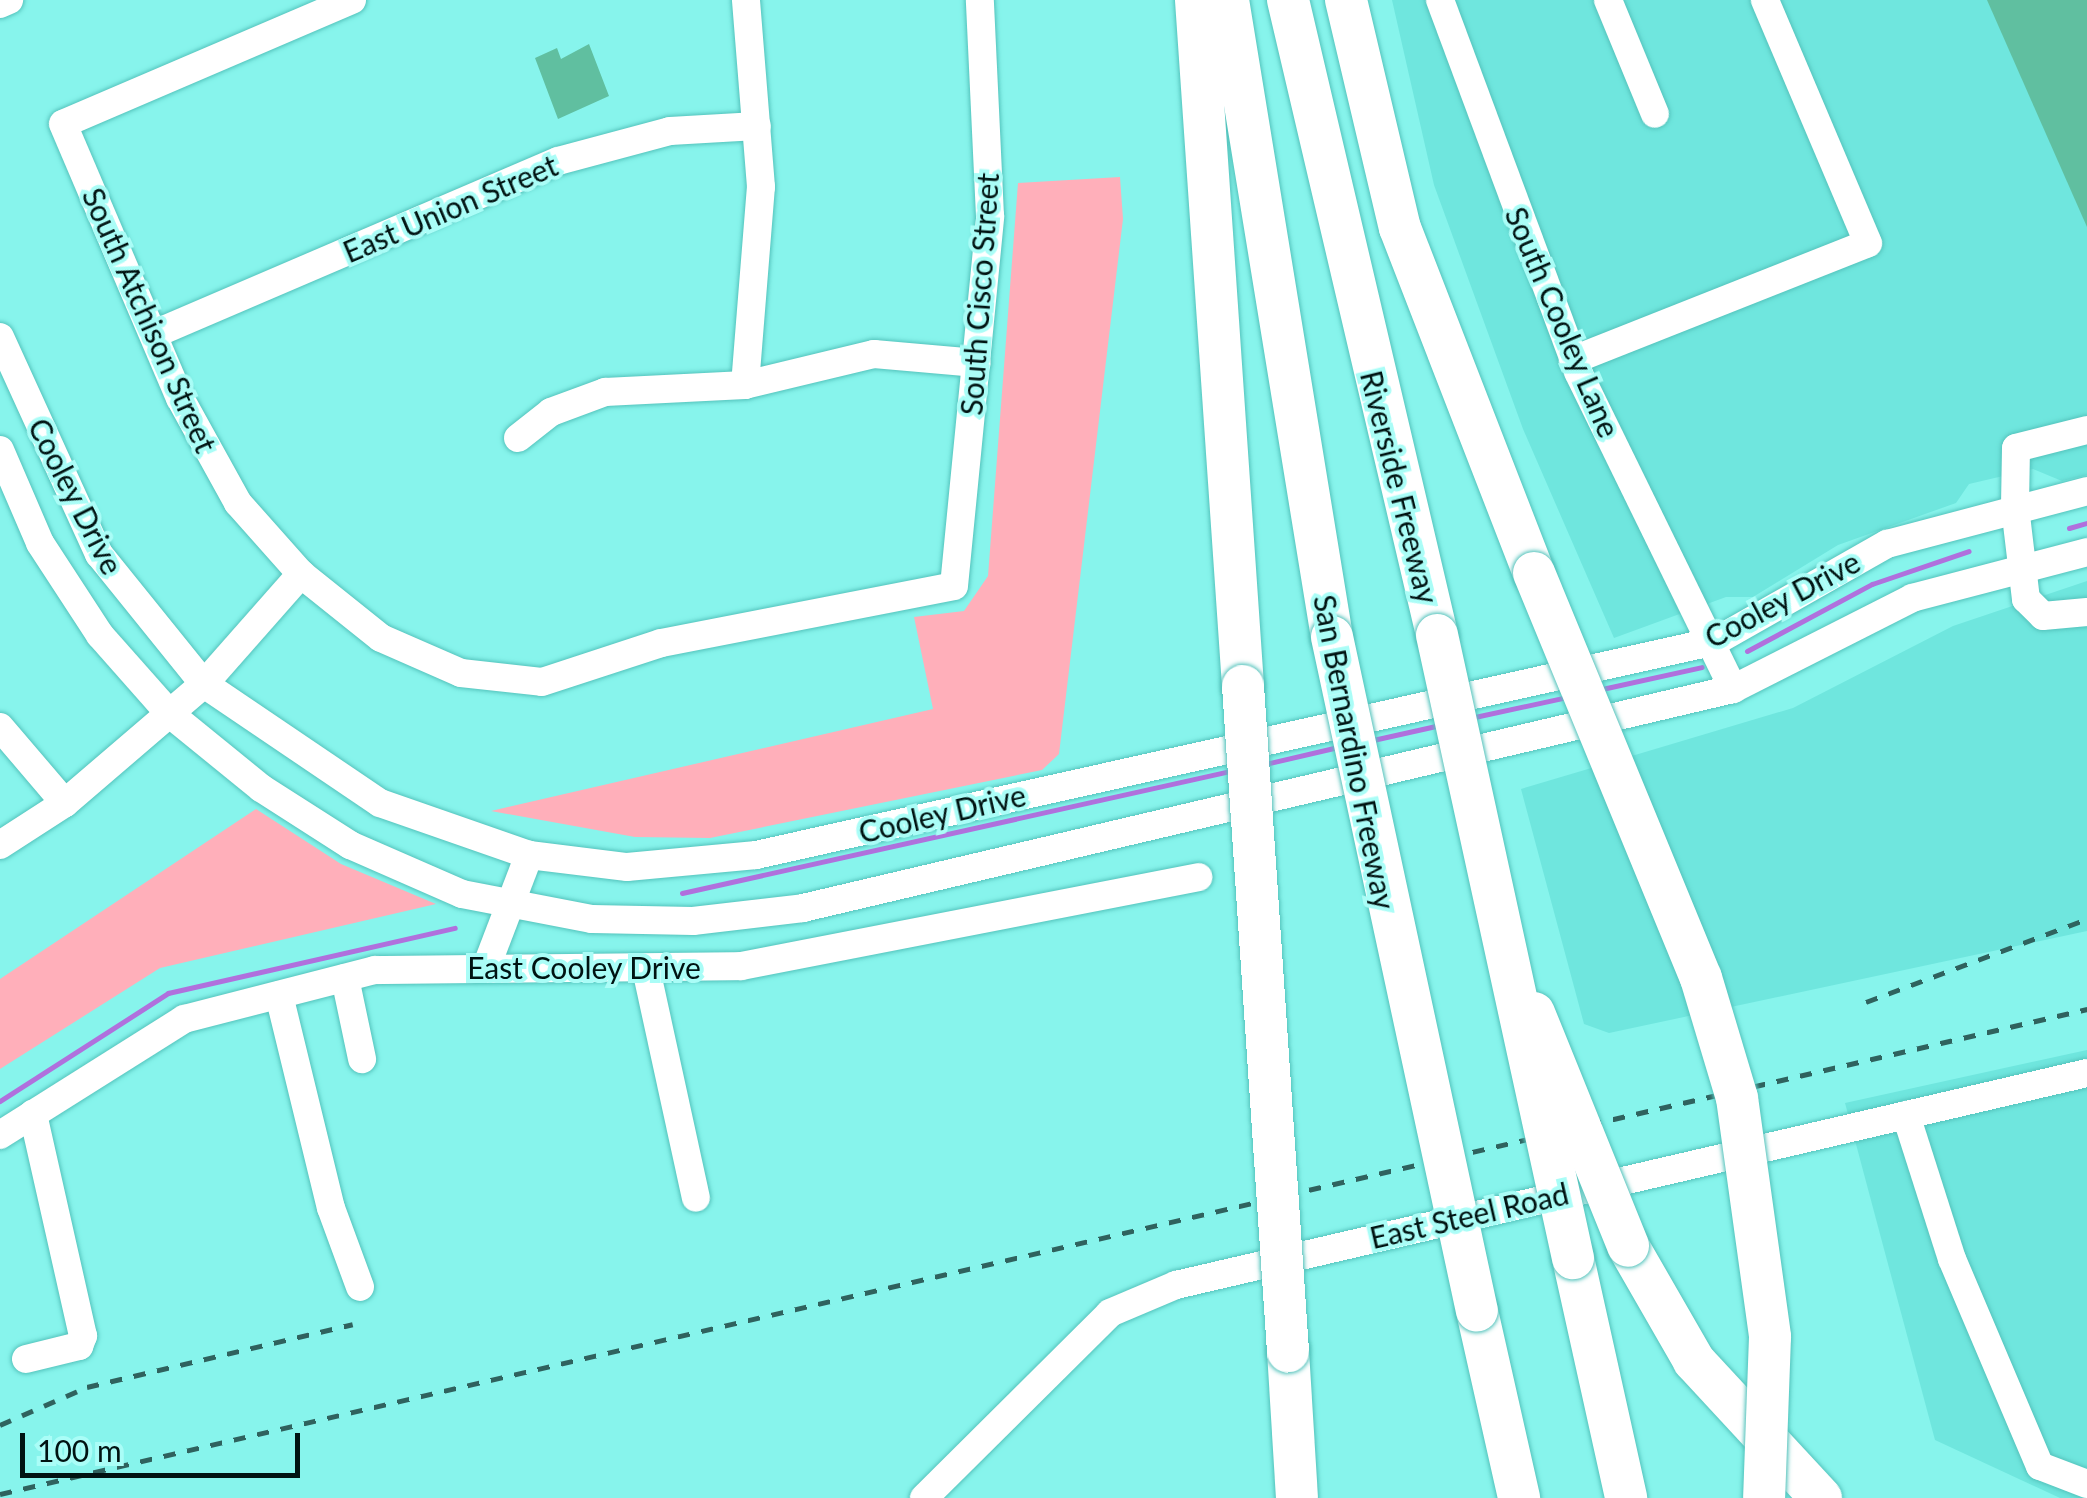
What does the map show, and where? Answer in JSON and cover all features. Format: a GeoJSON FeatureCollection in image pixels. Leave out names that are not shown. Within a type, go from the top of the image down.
{"type":"FeatureCollection","features":[{"type":"Feature","properties":{"kind":"highway"},"geometry":{"type":"LineString","coordinates":[[1196,0],[1297,1498]]}},
{"type":"Feature","properties":{"kind":"highway","name":"San Bernardino Freeway"},"geometry":{"type":"LineString","coordinates":[[1228,0],[1332,637],[1519,1498]]}},
{"type":"Feature","properties":{"kind":"highway","name":"Riverside Freeway"},"geometry":{"type":"LineString","coordinates":[[1288,0],[1512,974]]}},
{"type":"Feature","properties":{"kind":"highway"},"geometry":{"type":"LineString","coordinates":[[1346,0],[1400,228],[1534,573],[1701,978],[1737,1098],[1770,1337],[1764,1498]]}},
{"type":"Feature","properties":{"kind":"highway"},"geometry":{"type":"LineString","coordinates":[[1512,974],[1560,1060],[1628,1246],[1694,1361],[1821,1498]]}},
{"type":"Feature","properties":{"kind":"highway"},"geometry":{"type":"LineString","coordinates":[[1512,974],[1626,1498]]}},
{"type":"Feature","properties":{"kind":"street"},"geometry":{"type":"LineString","coordinates":[[0,4],[10,0]]}},
{"type":"Feature","properties":{"kind":"street","name":"South Atchison Street"},"geometry":{"type":"LineString","coordinates":[[352,0],[63,124],[207,454],[301,574],[419,660],[506,682],[542,682],[661,643],[954,586]]}},
{"type":"Feature","properties":{"kind":"street"},"geometry":{"type":"LineString","coordinates":[[745,385],[761,188],[746,0]]}},
{"type":"Feature","properties":{"kind":"street","name":"South Cisco Street"},"geometry":{"type":"LineString","coordinates":[[954,586],[990,216],[980,0]]}},
{"type":"Feature","properties":{"kind":"street","name":"South Cooley Lane"},"geometry":{"type":"LineString","coordinates":[[1440,0],[1574,360],[1716,641],[1733,689]]}},
{"type":"Feature","properties":{"kind":"street"},"geometry":{"type":"LineString","coordinates":[[1608,0],[1655,114]]}},
{"type":"Feature","properties":{"kind":"street"},"geometry":{"type":"LineString","coordinates":[[1574,360],[1868,243],[1766,0]]}},
{"type":"Feature","properties":{"kind":"street","name":"East Union Street"},"geometry":{"type":"LineString","coordinates":[[154,334],[558,160],[670,131],[757,126]]}},
{"type":"Feature","properties":{"kind":"street","name":"Cooley Drive"},"geometry":{"type":"LineString","coordinates":[[0,337],[99,554],[204,684],[380,803],[529,854],[627,867],[756,855],[1716,641],[1887,544],[2087,491]]}},
{"type":"Feature","properties":{"kind":"street"},"geometry":{"type":"LineString","coordinates":[[518,438],[550,412],[605,392],[745,385],[874,354],[977,363]]}},
{"type":"Feature","properties":{"kind":"street"},"geometry":{"type":"LineString","coordinates":[[2087,430],[2016,448],[2015,507],[2026,599],[2042,616],[2087,612]]}},
{"type":"Feature","properties":{"kind":"street","name":"Cooley Drive"},"geometry":{"type":"LineString","coordinates":[[0,450],[40,543],[100,636],[170,714],[350,845],[510,905],[592,920],[693,921],[803,908],[1733,689],[1912,598],[2087,552]]}},
{"type":"Feature","properties":{"kind":"street"},"geometry":{"type":"LineString","coordinates":[[0,845],[65,803],[204,684],[301,574]]}},
{"type":"Feature","properties":{"kind":"street"},"geometry":{"type":"LineString","coordinates":[[0,727],[65,803]]}},
{"type":"Feature","properties":{"kind":"street"},"geometry":{"type":"LineString","coordinates":[[487,965],[529,854]]}},
{"type":"Feature","properties":{"kind":"street","name":"East Cooley Drive"},"geometry":{"type":"LineString","coordinates":[[0,1135],[184,1020],[345,978],[487,965],[646,969],[741,966],[1198,876]]}},
{"type":"Feature","properties":{"kind":"street"},"geometry":{"type":"LineString","coordinates":[[646,969],[696,1198]]}},
{"type":"Feature","properties":{"kind":"street"},"geometry":{"type":"LineString","coordinates":[[345,978],[362,1060]]}},
{"type":"Feature","properties":{"kind":"street"},"geometry":{"type":"LineString","coordinates":[[279,995],[330,1208],[360,1287]]}},
{"type":"Feature","properties":{"kind":"street","name":"East Steel Road"},"geometry":{"type":"LineString","coordinates":[[924,1498],[1088,1332],[1136,1300],[1228,1271],[2087,1073]]}},
{"type":"Feature","properties":{"kind":"street"},"geometry":{"type":"LineString","coordinates":[[26,1359],[79,1346],[83,1336],[33,1114]]}},
{"type":"Feature","properties":{"kind":"street"},"geometry":{"type":"LineString","coordinates":[[1906,1115],[1952,1259],[2040,1466],[2087,1484]]}},
{"type":"Feature","properties":{"kind":"shaded area"},"geometry":{"type":"Polygon","coordinates":[[[1392,0],[2087,0],[2087,475],[2062,481],[2033,469],[1969,484],[1956,503],[1838,545],[1753,597],[1726,597],[1614,638],[1523,429],[1434,185],[1392,0]]]}},
{"type":"Feature","properties":{"kind":"shaded area"},"geometry":{"type":"Polygon","coordinates":[[[1120,177],[1123,219],[1059,754],[1042,770],[710,838],[635,837],[491,811],[933,709],[914,617],[964,611],[988,576],[1018,183],[1120,177]]]}},
{"type":"Feature","properties":{"kind":"shaded area"},"geometry":{"type":"Polygon","coordinates":[[[2087,581],[2087,931],[1609,1033],[1584,1024],[1521,789],[1793,708],[1953,626],[2087,581]]]}},
{"type":"Feature","properties":{"kind":"shaded area"},"geometry":{"type":"Polygon","coordinates":[[[256,809],[341,864],[436,904],[160,968],[0,1069],[0,979],[256,809]]]}},
{"type":"Feature","properties":{"kind":"shaded area"},"geometry":{"type":"Polygon","coordinates":[[[2087,1050],[2087,1498],[2060,1498],[1935,1440],[1845,1103],[2087,1050]]]}},
{"type":"Feature","properties":{"kind":"building"},"geometry":{"type":"Polygon","coordinates":[[[1987,0],[2087,0],[2087,227],[1987,0]]]}},
{"type":"Feature","properties":{"kind":"building"},"geometry":{"type":"Polygon","coordinates":[[[589,44],[609,96],[558,119],[535,58],[557,48],[561,59],[589,44]]]}},
{"type":"Feature","properties":{"kind":"waterway"},"geometry":{"type":"LineString","coordinates":[[2069,528],[2087,523]]}},
{"type":"Feature","properties":{"kind":"waterway"},"geometry":{"type":"LineString","coordinates":[[1747,651],[1872,584],[1969,551]]}},
{"type":"Feature","properties":{"kind":"waterway"},"geometry":{"type":"LineString","coordinates":[[1602,689],[1702,667]]}},
{"type":"Feature","properties":{"kind":"waterway"},"geometry":{"type":"LineString","coordinates":[[1470,718],[1567,697]]}},
{"type":"Feature","properties":{"kind":"waterway"},"geometry":{"type":"LineString","coordinates":[[1373,740],[1440,725]]}},
{"type":"Feature","properties":{"kind":"waterway"},"geometry":{"type":"LineString","coordinates":[[1265,764],[1338,747]]}},
{"type":"Feature","properties":{"kind":"waterway"},"geometry":{"type":"LineString","coordinates":[[682,893],[1230,771]]}},
{"type":"Feature","properties":{"kind":"waterway"},"geometry":{"type":"LineString","coordinates":[[0,1101],[168,993],[455,928]]}},
{"type":"Feature","properties":{"kind":"railway"},"geometry":{"type":"LineString","coordinates":[[1866,1002],[2087,919]]}},
{"type":"Feature","properties":{"kind":"railway"},"geometry":{"type":"LineString","coordinates":[[0,1494],[2087,1009]]}},
{"type":"Feature","properties":{"kind":"railway"},"geometry":{"type":"LineString","coordinates":[[0,1425],[87,1387],[353,1324]]}}]}
